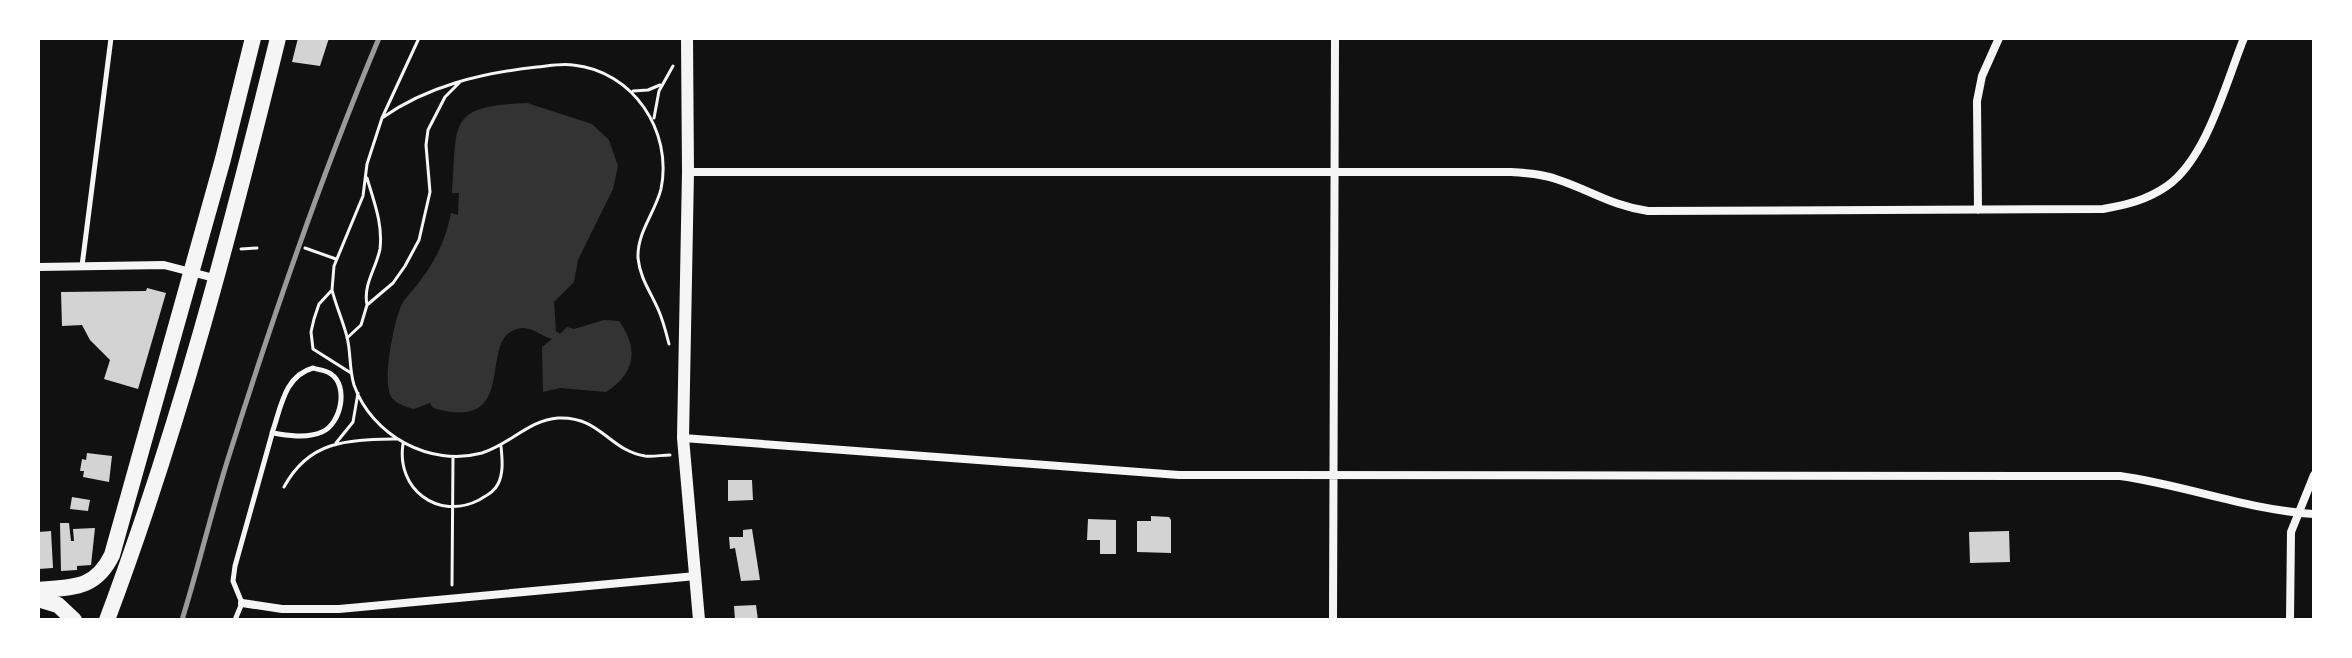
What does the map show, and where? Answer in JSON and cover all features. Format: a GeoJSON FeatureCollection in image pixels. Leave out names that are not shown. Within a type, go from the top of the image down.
{"type":"FeatureCollection","features":[{"type":"Feature","properties":{"kind":"main road"},"geometry":{"type":"LineString","coordinates":[[38,590],[87,584],[102,572],[112,555],[253,38]]}},
{"type":"Feature","properties":{"kind":"main road"},"geometry":{"type":"LineString","coordinates":[[107,620],[152,494],[248,163],[278,38]]}},
{"type":"Feature","properties":{"kind":"main road"},"geometry":{"type":"LineString","coordinates":[[38,599],[58,605],[74,620]]}},
{"type":"Feature","properties":{"kind":"street"},"geometry":{"type":"LineString","coordinates":[[687,38],[683,438],[699,620]]}},
{"type":"Feature","properties":{"kind":"street"},"geometry":{"type":"LineString","coordinates":[[1333,620],[1335,38]]}},
{"type":"Feature","properties":{"kind":"street"},"geometry":{"type":"LineString","coordinates":[[1978,210],[1977,101],[1982,76],[1999,38]]}},
{"type":"Feature","properties":{"kind":"street"},"geometry":{"type":"LineString","coordinates":[[688,172],[1539,174],[1624,208],[1648,211],[2103,209],[2148,198],[2169,185],[2184,170],[2197,151],[2244,38]]}},
{"type":"Feature","properties":{"kind":"street"},"geometry":{"type":"LineString","coordinates":[[38,267],[164,265],[214,278]]}},
{"type":"Feature","properties":{"kind":"street"},"geometry":{"type":"LineString","coordinates":[[683,438],[1143,473],[1333,476],[2120,476],[2161,482],[2278,511],[2314,514]]}},
{"type":"Feature","properties":{"kind":"street"},"geometry":{"type":"LineString","coordinates":[[2290,620],[2291,532],[2314,475]]}},
{"type":"Feature","properties":{"kind":"street"},"geometry":{"type":"LineString","coordinates":[[242,603],[282,609],[339,609],[696,576]]}},
{"type":"Feature","properties":{"kind":"lane"},"geometry":{"type":"LineString","coordinates":[[82,267],[111,38]]}},
{"type":"Feature","properties":{"kind":"lane"},"geometry":{"type":"LineString","coordinates":[[235,620],[242,603],[233,581],[235,566],[272,433],[288,386],[294,378],[313,368],[330,373],[335,378],[341,401],[340,412],[329,428],[310,436],[272,433]]}},
{"type":"Feature","properties":{"kind":"path"},"geometry":{"type":"LineString","coordinates":[[419,38],[382,118],[363,196],[337,259],[332,290],[347,338],[351,373],[358,393],[376,420],[398,439],[431,454],[453,457],[479,454],[501,446],[541,422],[570,419],[595,425],[626,449],[647,457],[670,455]]}},
{"type":"Feature","properties":{"kind":"path"},"geometry":{"type":"LineString","coordinates":[[669,344],[657,307],[641,278],[638,260],[642,233],[657,203],[663,171],[654,122],[663,82],[675,63]]}},
{"type":"Feature","properties":{"kind":"path"},"geometry":{"type":"LineString","coordinates":[[382,118],[419,96],[460,82],[501,71],[571,64],[605,74],[631,91],[654,122]]}},
{"type":"Feature","properties":{"kind":"path"},"geometry":{"type":"LineString","coordinates":[[367,305],[393,283],[419,240],[430,192],[426,145],[428,130],[445,97],[460,82]]}},
{"type":"Feature","properties":{"kind":"path"},"geometry":{"type":"LineString","coordinates":[[631,91],[648,90],[663,82]]}},
{"type":"Feature","properties":{"kind":"path"},"geometry":{"type":"LineString","coordinates":[[347,338],[361,325],[367,305],[365,293],[379,250],[381,224],[366,175]]}},
{"type":"Feature","properties":{"kind":"path"},"geometry":{"type":"LineString","coordinates":[[235,250],[257,248]]}},
{"type":"Feature","properties":{"kind":"path"},"geometry":{"type":"LineString","coordinates":[[305,248],[337,259]]}},
{"type":"Feature","properties":{"kind":"path"},"geometry":{"type":"LineString","coordinates":[[332,290],[319,304],[311,342],[313,349],[351,373]]}},
{"type":"Feature","properties":{"kind":"path"},"geometry":{"type":"LineString","coordinates":[[334,445],[353,422],[358,393]]}},
{"type":"Feature","properties":{"kind":"path"},"geometry":{"type":"LineString","coordinates":[[284,487],[295,467],[313,452],[357,440],[398,439]]}},
{"type":"Feature","properties":{"kind":"path"},"geometry":{"type":"LineString","coordinates":[[403,443],[402,460],[408,483],[429,502],[452,507],[472,503],[490,494],[498,484],[502,469],[501,446]]}},
{"type":"Feature","properties":{"kind":"path"},"geometry":{"type":"LineString","coordinates":[[452,584],[453,457]]}},
{"type":"Feature","properties":{"kind":"shaded area"},"geometry":{"type":"Polygon","coordinates":[[[527,103],[592,124],[609,140],[618,166],[613,189],[578,260],[574,282],[554,302],[556,331],[560,334],[567,327],[574,329],[604,320],[619,321],[630,342],[631,361],[628,369],[606,392],[560,388],[543,392],[542,347],[552,339],[523,328],[508,333],[500,346],[489,395],[479,407],[461,412],[433,408],[430,403],[414,409],[405,406],[394,400],[389,391],[392,338],[403,303],[436,257],[451,213],[458,215],[459,193],[452,193],[455,150],[461,123],[482,109],[527,103]]]}},
{"type":"Feature","properties":{"kind":"building"},"geometry":{"type":"Polygon","coordinates":[[[298,38],[329,38],[320,66],[292,62],[298,38]]]}},
{"type":"Feature","properties":{"kind":"building"},"geometry":{"type":"Polygon","coordinates":[[[147,288],[166,293],[138,389],[104,379],[110,360],[90,340],[82,325],[62,326],[61,292],[146,291],[147,288]]]}},
{"type":"Feature","properties":{"kind":"building"},"geometry":{"type":"Polygon","coordinates":[[[87,453],[112,456],[109,482],[83,477],[84,471],[80,471],[82,459],[86,460],[87,453]]]}},
{"type":"Feature","properties":{"kind":"building"},"geometry":{"type":"Polygon","coordinates":[[[728,480],[752,480],[753,500],[728,501],[728,480]]]}},
{"type":"Feature","properties":{"kind":"building"},"geometry":{"type":"Polygon","coordinates":[[[72,497],[90,500],[88,511],[70,509],[72,497]]]}},
{"type":"Feature","properties":{"kind":"building"},"geometry":{"type":"Polygon","coordinates":[[[1151,516],[1169,517],[1171,520],[1171,553],[1137,552],[1137,521],[1151,521],[1151,516]]]}},
{"type":"Feature","properties":{"kind":"building"},"geometry":{"type":"Polygon","coordinates":[[[1088,519],[1116,520],[1116,554],[1100,554],[1100,540],[1087,540],[1088,519]]]}},
{"type":"Feature","properties":{"kind":"building"},"geometry":{"type":"Polygon","coordinates":[[[60,523],[69,523],[71,541],[74,541],[73,529],[95,528],[91,565],[61,571],[60,523]]]}},
{"type":"Feature","properties":{"kind":"building"},"geometry":{"type":"Polygon","coordinates":[[[752,529],[760,580],[741,581],[735,548],[730,549],[729,537],[743,537],[743,530],[752,529]]]}},
{"type":"Feature","properties":{"kind":"building"},"geometry":{"type":"Polygon","coordinates":[[[51,531],[53,568],[38,569],[38,532],[51,531]]]}},
{"type":"Feature","properties":{"kind":"building"},"geometry":{"type":"Polygon","coordinates":[[[2009,531],[2010,562],[1970,563],[1969,532],[2009,531]]]}},
{"type":"Feature","properties":{"kind":"building"},"geometry":{"type":"Polygon","coordinates":[[[756,605],[758,620],[735,620],[734,606],[756,605]]]}},
{"type":"Feature","properties":{"kind":"railway"},"geometry":{"type":"LineString","coordinates":[[182,620],[227,462],[280,301],[317,195],[379,38]]}}]}
